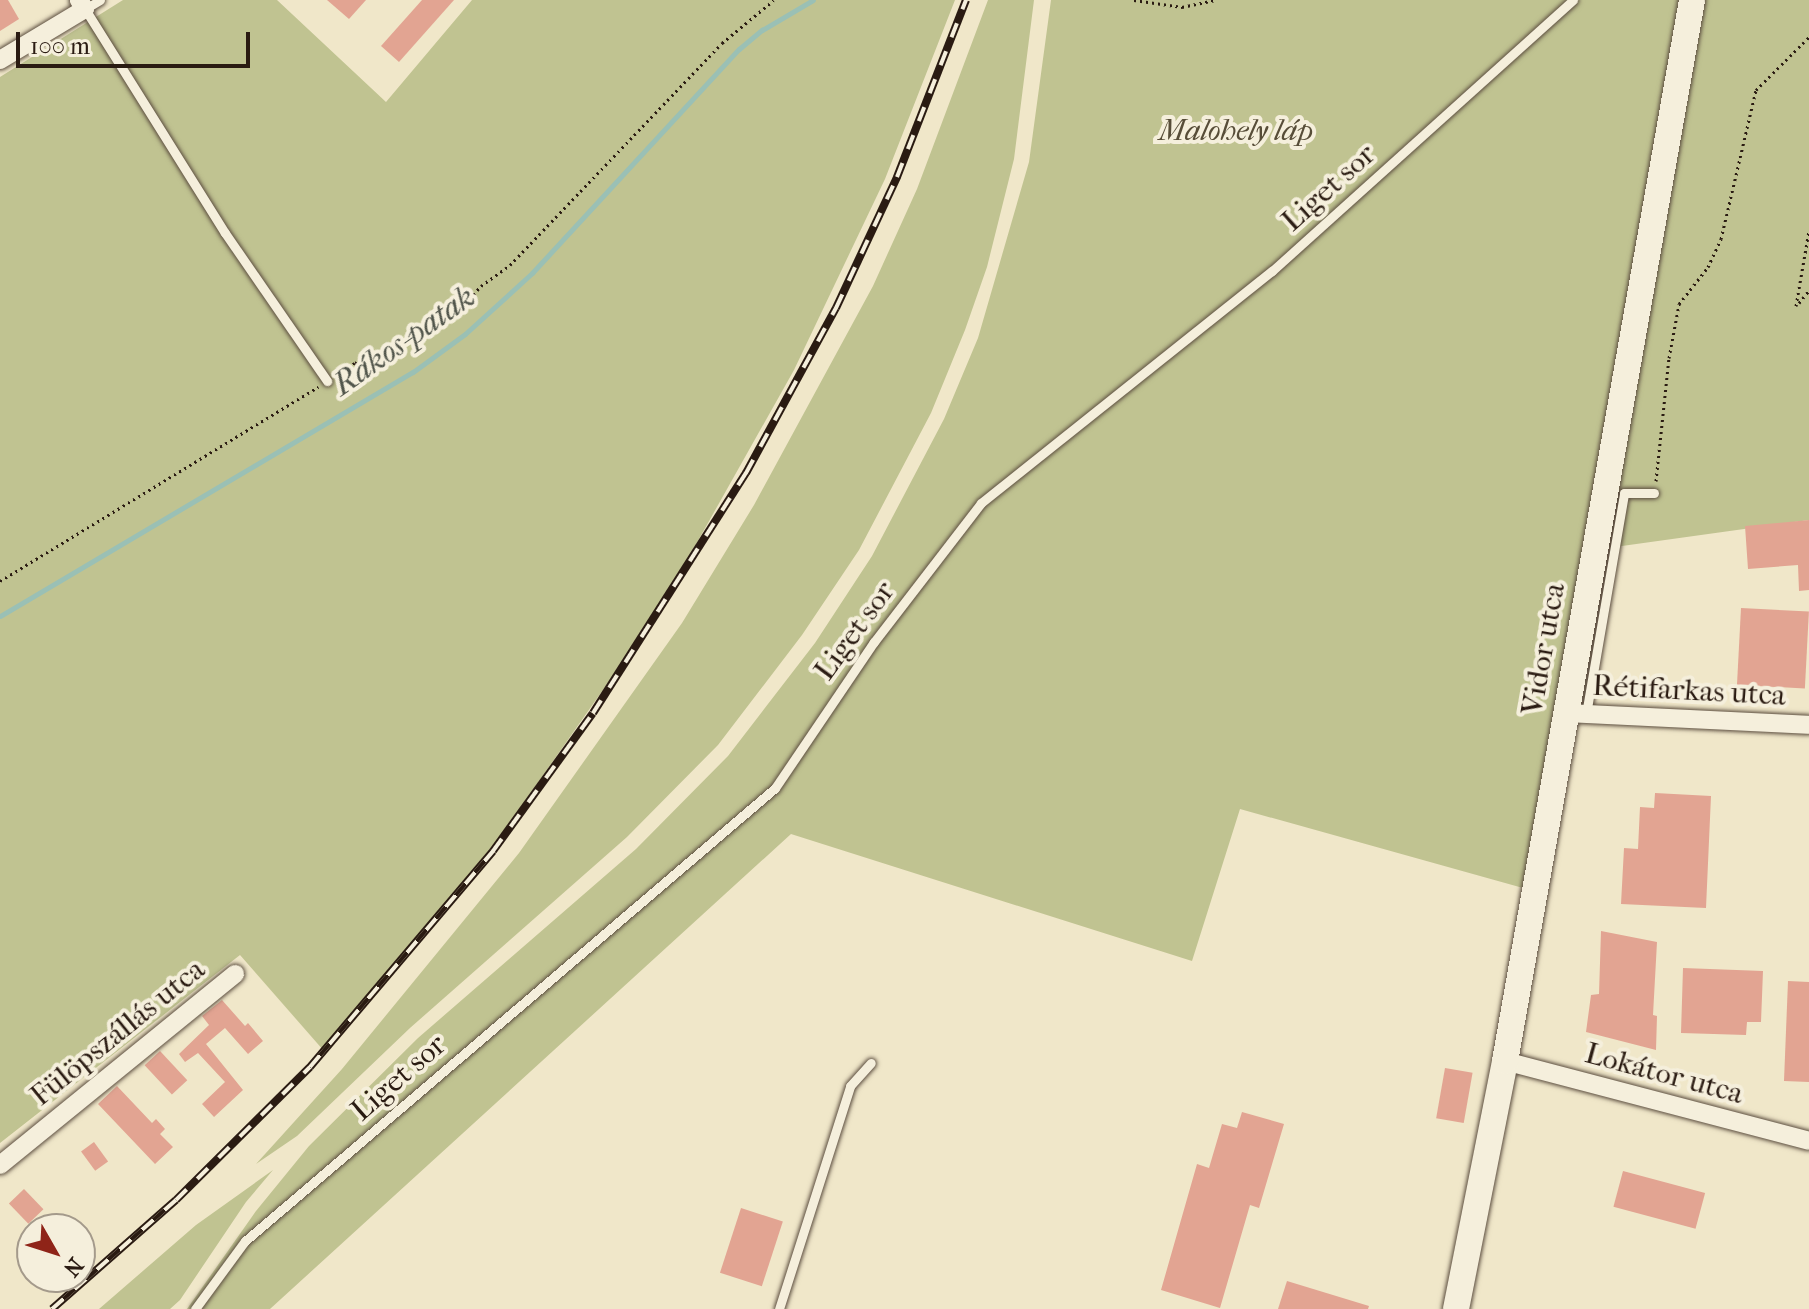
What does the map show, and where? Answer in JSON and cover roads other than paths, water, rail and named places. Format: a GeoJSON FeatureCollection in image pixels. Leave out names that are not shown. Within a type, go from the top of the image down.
{"type":"FeatureCollection","features":[{"type":"Feature","properties":{"kind":"street","name":"Vidor utca"},"geometry":{"type":"LineString","coordinates":[[1456,1309],[1576,713],[1692,0]]}},
{"type":"Feature","properties":{"kind":"street"},"geometry":{"type":"LineString","coordinates":[[0,60],[88,3]]}},
{"type":"Feature","properties":{"kind":"street","name":"Rétifarkas utca"},"geometry":{"type":"LineString","coordinates":[[1576,713],[1809,725]]}},
{"type":"Feature","properties":{"kind":"street","name":"Fülöpszállás utca"},"geometry":{"type":"LineString","coordinates":[[0,1165],[235,974]]}},
{"type":"Feature","properties":{"kind":"street","name":"Lokátor utca"},"geometry":{"type":"LineString","coordinates":[[1505,1061],[1809,1141]]}},
{"type":"Feature","properties":{"kind":"lane","name":"Liget sor"},"geometry":{"type":"LineString","coordinates":[[195,1309],[245,1241],[775,788],[874,642],[981,503],[1272,271],[1573,0]]}},
{"type":"Feature","properties":{"kind":"lane"},"geometry":{"type":"LineString","coordinates":[[88,3],[225,233],[327,381]]}},
{"type":"Feature","properties":{"kind":"lane"},"geometry":{"type":"LineString","coordinates":[[1576,713],[1624,493],[1654,493]]}},
{"type":"Feature","properties":{"kind":"lane"},"geometry":{"type":"LineString","coordinates":[[779,1309],[850,1086],[871,1063]]}},
{"type":"Feature","properties":{"kind":"waterway","name":"Rákos-patak"},"geometry":{"type":"LineString","coordinates":[[0,616],[413,372],[465,334],[532,273],[739,49],[762,30],[813,0]]}},
{"type":"Feature","properties":{"kind":"railway"},"geometry":{"type":"LineString","coordinates":[[52,1309],[176,1200],[310,1067],[493,851],[593,713],[746,473],[836,308],[897,177],[966,0]]}},
{"type":"Feature","properties":{"kind":"park label","name":"Malohely láp"},"geometry":{"type":"Point","coordinates":[1236,131]}}]}
